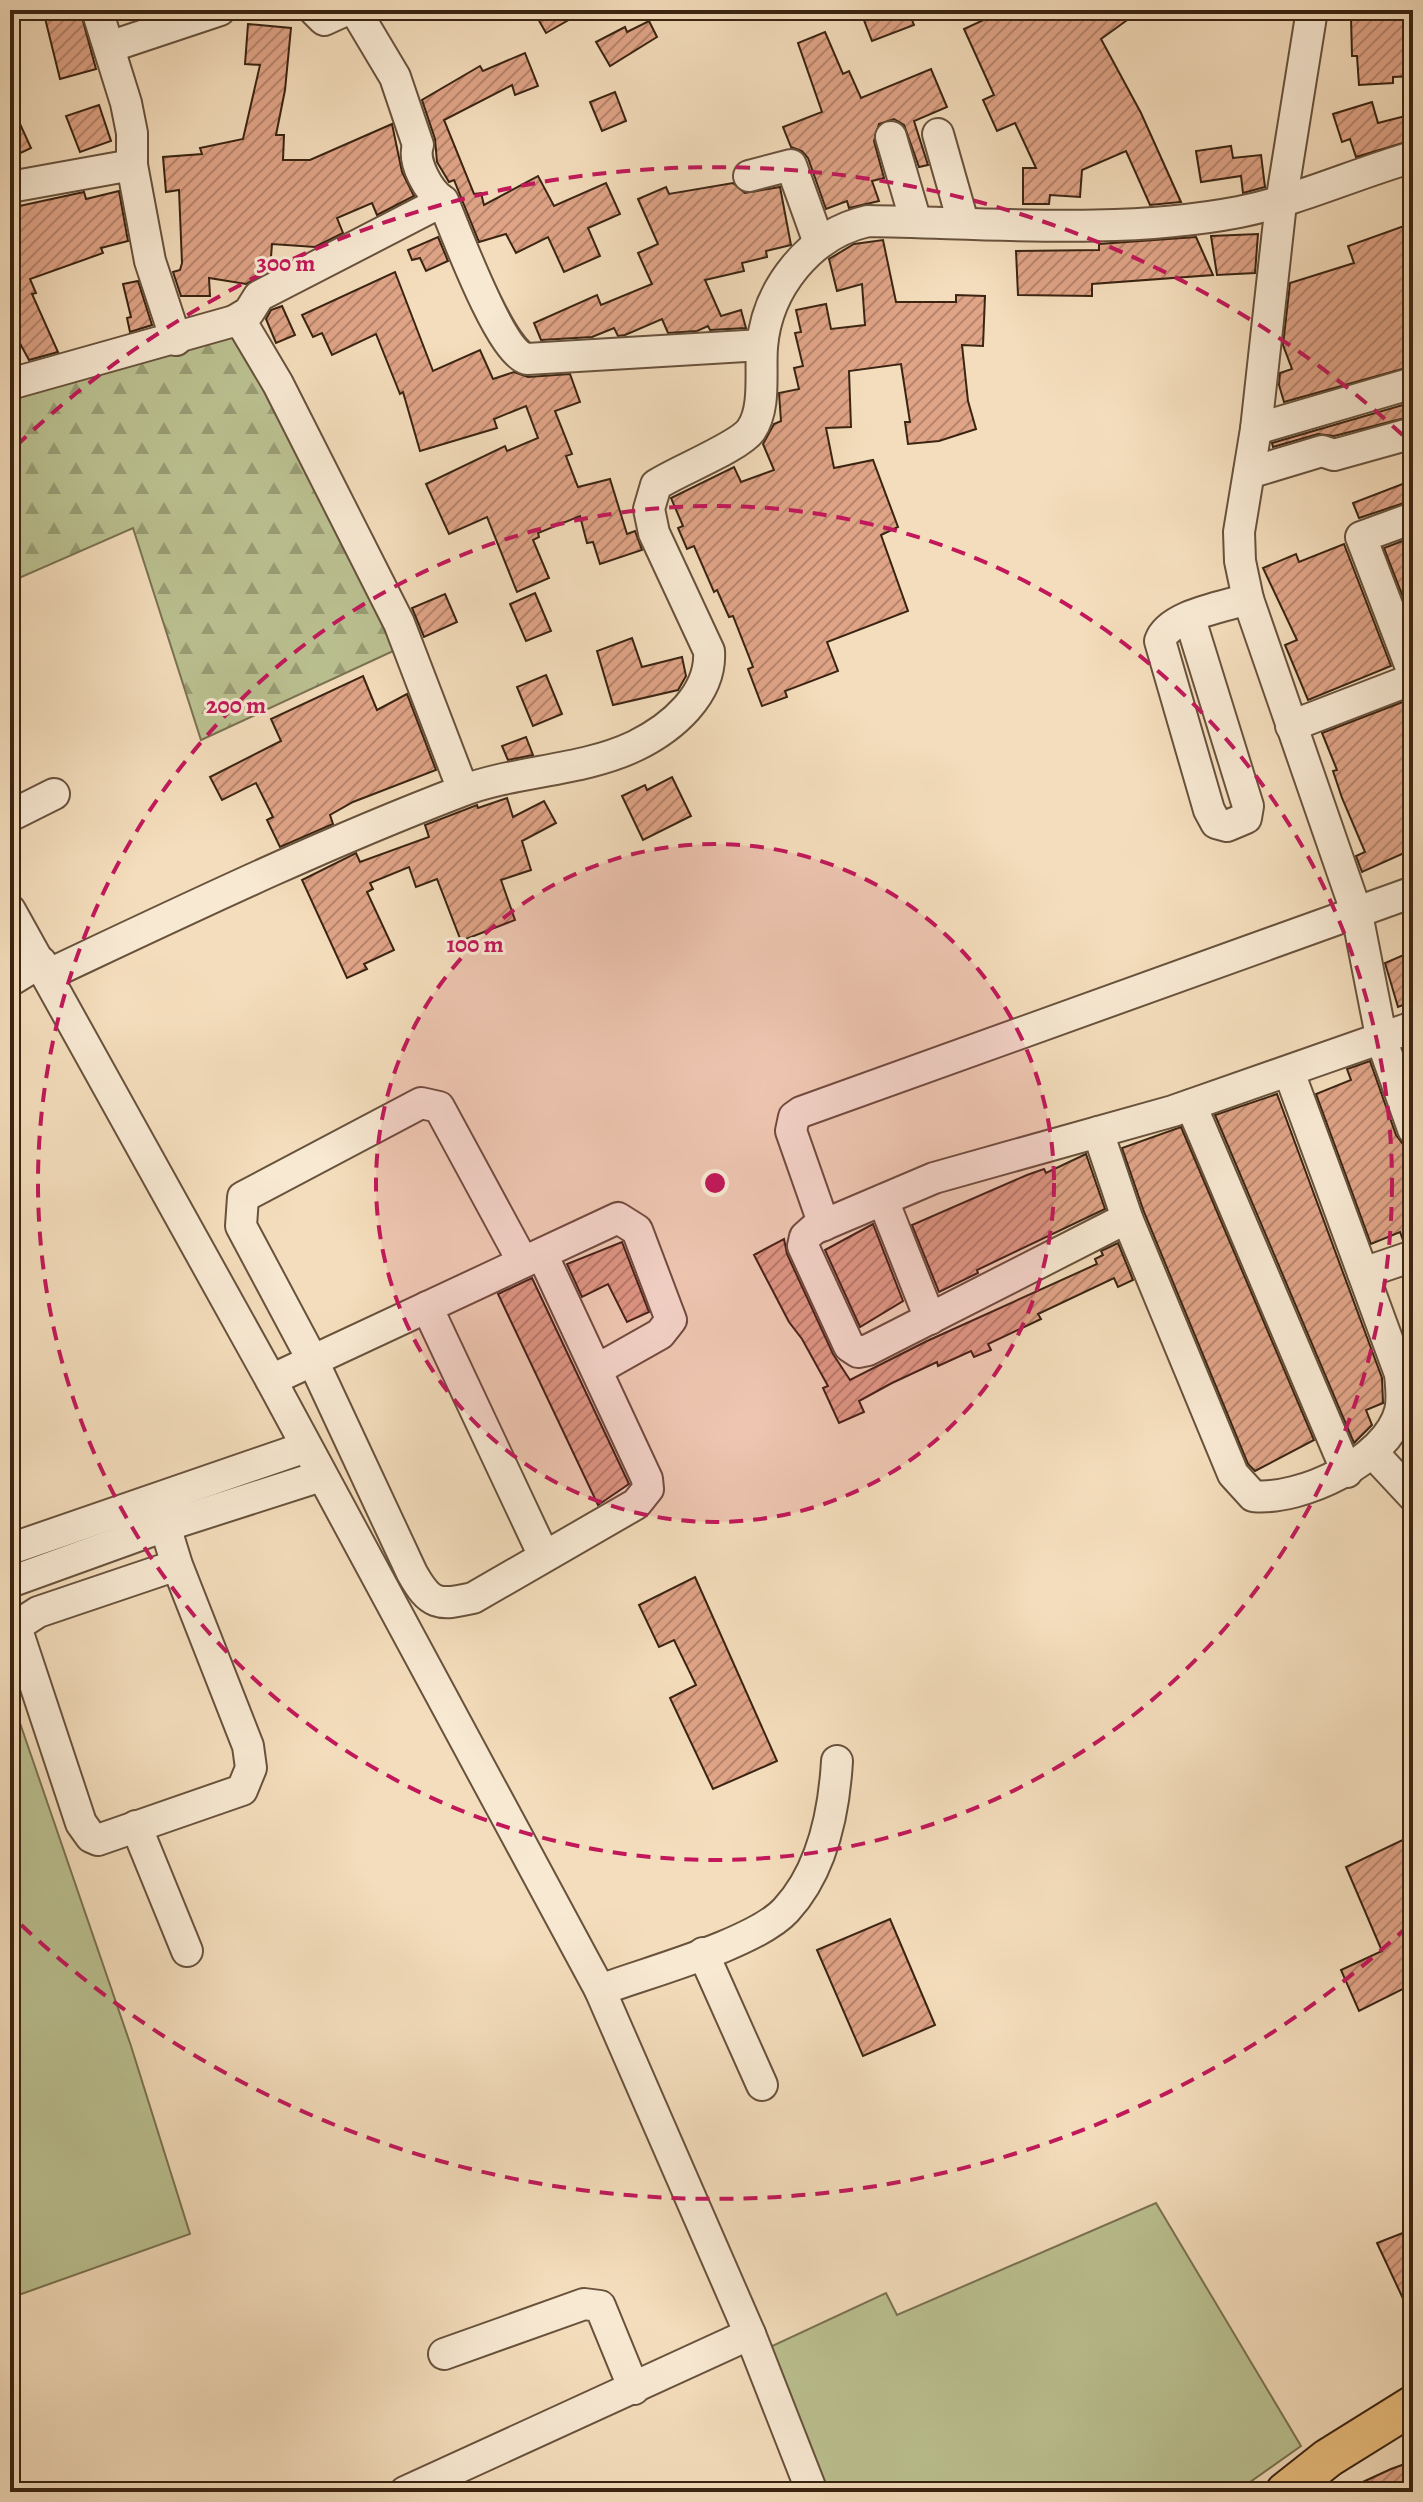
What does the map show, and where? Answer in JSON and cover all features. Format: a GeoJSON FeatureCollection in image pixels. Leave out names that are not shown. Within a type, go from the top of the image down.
{"type":"FeatureCollection","features":[{"type":"Feature","properties":{"kind":"main road"},"geometry":{"type":"LineString","coordinates":[[1285,2492],[1328,2458],[1413,2405]]}},
{"type":"Feature","properties":{"kind":"street"},"geometry":{"type":"LineString","coordinates":[[97,10],[132,133],[132,165],[150,261],[176,340]]}},
{"type":"Feature","properties":{"kind":"street"},"geometry":{"type":"LineString","coordinates":[[109,47],[220,10]]}},
{"type":"Feature","properties":{"kind":"street"},"geometry":{"type":"LineString","coordinates":[[314,10],[324,20],[346,10]]}},
{"type":"Feature","properties":{"kind":"street"},"geometry":{"type":"LineString","coordinates":[[355,10],[395,77],[418,145],[416,155],[432,194],[443,201],[481,290],[507,343],[518,357],[527,359],[762,345]]}},
{"type":"Feature","properties":{"kind":"street"},"geometry":{"type":"LineString","coordinates":[[1312,10],[1281,203],[1256,429],[1239,532],[1240,561],[1248,599],[1357,914],[1382,1041],[1413,1129]]}},
{"type":"Feature","properties":{"kind":"street"},"geometry":{"type":"LineString","coordinates":[[938,134],[963,222]]}},
{"type":"Feature","properties":{"kind":"street"},"geometry":{"type":"LineString","coordinates":[[891,137],[916,222]]}},
{"type":"Feature","properties":{"kind":"street"},"geometry":{"type":"LineString","coordinates":[[10,981],[44,969],[305,854],[463,790],[572,766],[635,746],[675,720],[703,687],[710,671],[709,651],[654,533],[649,509],[656,485],[749,433],[759,416],[762,345],[774,296],[819,243],[840,227],[868,221],[1137,222],[1235,213],[1281,203],[1413,157]]}},
{"type":"Feature","properties":{"kind":"street"},"geometry":{"type":"LineString","coordinates":[[10,187],[132,165]]}},
{"type":"Feature","properties":{"kind":"street"},"geometry":{"type":"LineString","coordinates":[[749,176],[791,165],[819,243]]}},
{"type":"Feature","properties":{"kind":"street"},"geometry":{"type":"LineString","coordinates":[[10,384],[176,340],[234,321],[249,312],[259,296],[443,201]]}},
{"type":"Feature","properties":{"kind":"street"},"geometry":{"type":"LineString","coordinates":[[234,321],[250,335],[278,384],[399,623],[463,790]]}},
{"type":"Feature","properties":{"kind":"street"},"geometry":{"type":"LineString","coordinates":[[1256,429],[1413,383]]}},
{"type":"Feature","properties":{"kind":"street"},"geometry":{"type":"LineString","coordinates":[[1249,473],[1322,451],[1334,455],[1413,433]]}},
{"type":"Feature","properties":{"kind":"street"},"geometry":{"type":"LineString","coordinates":[[1291,726],[1413,676],[1361,537],[1413,518]]}},
{"type":"Feature","properties":{"kind":"street"},"geometry":{"type":"LineString","coordinates":[[1190,619],[1248,806],[1246,818],[1227,826],[1216,823],[1209,810],[1160,641],[1163,631],[1190,619],[1248,599]]}},
{"type":"Feature","properties":{"kind":"street"},"geometry":{"type":"LineString","coordinates":[[10,816],[54,794]]}},
{"type":"Feature","properties":{"kind":"street"},"geometry":{"type":"LineString","coordinates":[[824,1225],[791,1131],[794,1117],[801,1112],[1413,892]]}},
{"type":"Feature","properties":{"kind":"street"},"geometry":{"type":"LineString","coordinates":[[10,910],[271,1380],[600,1990],[750,2334],[812,2492]]}},
{"type":"Feature","properties":{"kind":"street"},"geometry":{"type":"LineString","coordinates":[[1127,1218],[868,1350],[858,1352],[849,1346],[803,1246],[805,1237],[824,1225],[934,1178],[1191,1105],[1382,1041],[1413,1027]]}},
{"type":"Feature","properties":{"kind":"street"},"geometry":{"type":"LineString","coordinates":[[1098,1132],[1127,1218],[1233,1474],[1244,1490],[1253,1496],[1268,1498],[1347,1472],[1372,1452],[1399,1414],[1402,1395],[1400,1374],[1289,1072]]}},
{"type":"Feature","properties":{"kind":"street"},"geometry":{"type":"LineString","coordinates":[[421,1103],[439,1107],[598,1369],[647,1479],[648,1489],[636,1504],[473,1598],[450,1603],[434,1601],[423,1593],[313,1361],[241,1226],[243,1197],[421,1103]]}},
{"type":"Feature","properties":{"kind":"street"},"geometry":{"type":"LineString","coordinates":[[1191,1105],[1347,1472]]}},
{"type":"Feature","properties":{"kind":"street"},"geometry":{"type":"LineString","coordinates":[[883,1200],[930,1319]]}},
{"type":"Feature","properties":{"kind":"street"},"geometry":{"type":"LineString","coordinates":[[271,1380],[618,1218],[637,1230],[671,1320],[660,1334],[598,1369]]}},
{"type":"Feature","properties":{"kind":"street"},"geometry":{"type":"LineString","coordinates":[[1363,1273],[1413,1256]]}},
{"type":"Feature","properties":{"kind":"street"},"geometry":{"type":"LineString","coordinates":[[427,1307],[544,1556]]}},
{"type":"Feature","properties":{"kind":"street"},"geometry":{"type":"LineString","coordinates":[[10,1549],[306,1447]]}},
{"type":"Feature","properties":{"kind":"street"},"geometry":{"type":"LineString","coordinates":[[1372,1452],[1413,1496]]}},
{"type":"Feature","properties":{"kind":"street"},"geometry":{"type":"LineString","coordinates":[[27,1617],[11,1581],[165,1526],[321,1476]]}},
{"type":"Feature","properties":{"kind":"street"},"geometry":{"type":"LineString","coordinates":[[165,1526],[177,1565],[248,1746],[251,1768],[242,1790],[98,1840],[85,1831],[17,1630],[27,1617],[177,1565]]}},
{"type":"Feature","properties":{"kind":"street"},"geometry":{"type":"LineString","coordinates":[[600,1990],[760,1929],[786,1911],[807,1878],[835,1809],[837,1761]]}},
{"type":"Feature","properties":{"kind":"street"},"geometry":{"type":"LineString","coordinates":[[136,1826],[187,1951]]}},
{"type":"Feature","properties":{"kind":"street"},"geometry":{"type":"LineString","coordinates":[[703,1953],[762,2085]]}},
{"type":"Feature","properties":{"kind":"street"},"geometry":{"type":"LineString","coordinates":[[444,2354],[584,2304],[600,2306],[634,2389]]}},
{"type":"Feature","properties":{"kind":"street"},"geometry":{"type":"LineString","coordinates":[[405,2492],[750,2334]]}},
{"type":"Feature","properties":{"kind":"green space"},"geometry":{"type":"Polygon","coordinates":[[[236,323],[404,646],[201,740],[133,528],[10,582],[10,396],[236,323]]]}},
{"type":"Feature","properties":{"kind":"green space"},"geometry":{"type":"Polygon","coordinates":[[[10,1694],[131,2046],[190,2234],[10,2298],[10,1694]]]}},
{"type":"Feature","properties":{"kind":"green space"},"geometry":{"type":"Polygon","coordinates":[[[1156,2203],[1301,2446],[1236,2492],[822,2492],[770,2347],[886,2293],[897,2315],[1156,2203]]]}},
{"type":"Feature","properties":{"kind":"building"},"geometry":{"type":"Polygon","coordinates":[[[43,10],[80,10],[96,69],[60,79],[43,10]]]}},
{"type":"Feature","properties":{"kind":"building"},"geometry":{"type":"Polygon","coordinates":[[[533,10],[586,10],[546,33],[533,10]]]}},
{"type":"Feature","properties":{"kind":"building"},"geometry":{"type":"Polygon","coordinates":[[[860,10],[908,10],[914,25],[872,41],[860,10]]]}},
{"type":"Feature","properties":{"kind":"building"},"geometry":{"type":"Polygon","coordinates":[[[1005,10],[1141,10],[1101,39],[1141,113],[1181,202],[1150,205],[1126,151],[1082,170],[1080,197],[1050,195],[1049,204],[1023,204],[1023,168],[1036,168],[1015,123],[997,131],[983,100],[994,95],[964,29],[1005,10]]]}},
{"type":"Feature","properties":{"kind":"building"},"geometry":{"type":"Polygon","coordinates":[[[1413,15],[1413,76],[1393,77],[1393,83],[1359,85],[1357,56],[1352,56],[1351,17],[1413,15]]]}},
{"type":"Feature","properties":{"kind":"building"},"geometry":{"type":"Polygon","coordinates":[[[649,21],[657,37],[610,66],[596,42],[625,27],[627,32],[649,21]]]}},
{"type":"Feature","properties":{"kind":"building"},"geometry":{"type":"Polygon","coordinates":[[[248,24],[291,28],[285,90],[276,135],[284,135],[283,160],[310,160],[392,124],[402,172],[414,196],[377,215],[372,203],[337,218],[343,233],[315,247],[272,244],[270,270],[246,284],[209,278],[210,296],[181,296],[173,272],[180,270],[182,263],[179,190],[166,192],[163,157],[202,154],[200,148],[243,139],[260,65],[245,64],[248,24]]]}},
{"type":"Feature","properties":{"kind":"building"},"geometry":{"type":"Polygon","coordinates":[[[825,32],[843,74],[849,71],[861,98],[931,69],[947,107],[914,121],[928,165],[919,167],[904,125],[894,119],[879,124],[874,141],[884,178],[872,181],[879,201],[849,208],[847,201],[826,209],[808,158],[802,151],[791,147],[783,127],[822,112],[798,43],[825,32]]]}},
{"type":"Feature","properties":{"kind":"building"},"geometry":{"type":"Polygon","coordinates":[[[525,53],[538,86],[515,95],[512,85],[444,120],[474,194],[481,193],[484,205],[538,176],[554,206],[606,183],[620,214],[588,228],[600,256],[564,272],[548,237],[516,253],[506,234],[479,242],[454,180],[449,182],[437,162],[435,139],[422,100],[480,66],[483,71],[525,53]]]}},
{"type":"Feature","properties":{"kind":"building"},"geometry":{"type":"Polygon","coordinates":[[[615,92],[626,121],[602,131],[590,102],[615,92]]]}},
{"type":"Feature","properties":{"kind":"building"},"geometry":{"type":"Polygon","coordinates":[[[10,102],[31,148],[10,158],[10,102]]]}},
{"type":"Feature","properties":{"kind":"building"},"geometry":{"type":"Polygon","coordinates":[[[1372,102],[1378,123],[1413,114],[1413,140],[1356,157],[1350,139],[1342,142],[1333,114],[1372,102]]]}},
{"type":"Feature","properties":{"kind":"building"},"geometry":{"type":"Polygon","coordinates":[[[99,105],[111,141],[80,152],[66,116],[99,105]]]}},
{"type":"Feature","properties":{"kind":"building"},"geometry":{"type":"Polygon","coordinates":[[[1231,146],[1233,158],[1261,155],[1265,187],[1243,193],[1241,176],[1201,182],[1196,151],[1231,146]]]}},
{"type":"Feature","properties":{"kind":"building"},"geometry":{"type":"Polygon","coordinates":[[[733,183],[745,193],[780,187],[791,245],[766,251],[767,257],[742,263],[744,271],[705,280],[721,316],[741,310],[746,328],[710,330],[708,326],[697,331],[668,333],[662,319],[625,335],[618,336],[614,328],[592,337],[541,340],[534,323],[597,295],[601,305],[652,284],[638,253],[658,244],[638,199],[666,187],[669,194],[733,183]]]}},
{"type":"Feature","properties":{"kind":"building"},"geometry":{"type":"Polygon","coordinates":[[[119,191],[128,241],[101,248],[103,253],[30,279],[36,293],[32,294],[58,352],[29,360],[10,325],[10,208],[84,192],[86,199],[119,191]]]}},
{"type":"Feature","properties":{"kind":"building"},"geometry":{"type":"Polygon","coordinates":[[[1404,226],[1413,250],[1413,366],[1284,402],[1279,385],[1280,373],[1292,369],[1283,345],[1290,283],[1354,263],[1348,246],[1404,226]]]}},
{"type":"Feature","properties":{"kind":"building"},"geometry":{"type":"Polygon","coordinates":[[[1258,234],[1255,273],[1217,275],[1211,236],[1258,234]]]}},
{"type":"Feature","properties":{"kind":"building"},"geometry":{"type":"Polygon","coordinates":[[[438,237],[448,261],[426,271],[420,258],[412,260],[408,250],[438,237]]]}},
{"type":"Feature","properties":{"kind":"building"},"geometry":{"type":"Polygon","coordinates":[[[1196,237],[1213,275],[1092,284],[1092,296],[1018,295],[1016,251],[1099,250],[1099,244],[1196,237]]]}},
{"type":"Feature","properties":{"kind":"building"},"geometry":{"type":"Polygon","coordinates":[[[883,240],[896,302],[956,302],[956,295],[985,296],[983,346],[962,345],[968,401],[976,429],[939,441],[908,444],[905,422],[910,422],[901,364],[849,371],[851,427],[826,428],[834,468],[873,460],[898,527],[881,535],[908,611],[827,642],[838,671],[785,691],[787,697],[762,706],[748,669],[753,667],[733,616],[729,617],[717,590],[714,592],[694,546],[687,549],[678,528],[683,526],[671,498],[734,467],[741,482],[774,470],[763,444],[774,424],[781,421],[779,393],[799,389],[794,368],[803,366],[795,333],[801,332],[796,310],[826,304],[831,329],[865,325],[862,284],[837,291],[829,259],[854,244],[883,240]]]}},
{"type":"Feature","properties":{"kind":"building"},"geometry":{"type":"Polygon","coordinates":[[[395,272],[433,371],[480,350],[493,379],[514,372],[528,377],[570,374],[580,402],[555,411],[572,454],[566,456],[578,487],[610,479],[627,534],[635,531],[642,550],[600,564],[593,542],[587,543],[580,516],[538,533],[539,537],[533,540],[549,578],[517,592],[487,517],[449,534],[426,484],[505,446],[507,451],[538,438],[526,406],[494,419],[497,428],[420,451],[403,392],[400,394],[376,334],[332,355],[322,333],[313,337],[302,315],[395,272]]]}},
{"type":"Feature","properties":{"kind":"building"},"geometry":{"type":"Polygon","coordinates":[[[138,281],[152,325],[130,332],[127,318],[131,317],[123,284],[138,281]]]}},
{"type":"Feature","properties":{"kind":"building"},"geometry":{"type":"Polygon","coordinates":[[[282,306],[295,335],[276,343],[266,319],[271,310],[282,306]]]}},
{"type":"Feature","properties":{"kind":"building"},"geometry":{"type":"Polygon","coordinates":[[[1413,402],[1413,416],[1334,436],[1318,434],[1273,447],[1272,443],[1413,402]]]}},
{"type":"Feature","properties":{"kind":"building"},"geometry":{"type":"Polygon","coordinates":[[[1413,480],[1413,500],[1359,518],[1353,503],[1413,480]]]}},
{"type":"Feature","properties":{"kind":"building"},"geometry":{"type":"Polygon","coordinates":[[[1413,537],[1413,623],[1384,548],[1413,537]]]}},
{"type":"Feature","properties":{"kind":"building"},"geometry":{"type":"Polygon","coordinates":[[[1344,544],[1391,666],[1308,700],[1285,645],[1297,640],[1263,568],[1296,554],[1299,562],[1344,544]]]}},
{"type":"Feature","properties":{"kind":"building"},"geometry":{"type":"Polygon","coordinates":[[[535,593],[551,631],[526,641],[510,604],[535,593]]]}},
{"type":"Feature","properties":{"kind":"building"},"geometry":{"type":"Polygon","coordinates":[[[445,594],[457,622],[424,637],[412,608],[445,594]]]}},
{"type":"Feature","properties":{"kind":"building"},"geometry":{"type":"Polygon","coordinates":[[[632,638],[642,667],[682,657],[686,676],[678,690],[613,705],[597,651],[632,638]]]}},
{"type":"Feature","properties":{"kind":"building"},"geometry":{"type":"Polygon","coordinates":[[[546,675],[562,714],[533,726],[517,687],[546,675]]]}},
{"type":"Feature","properties":{"kind":"building"},"geometry":{"type":"Polygon","coordinates":[[[363,676],[377,710],[407,694],[436,770],[353,802],[330,815],[333,824],[280,847],[267,820],[273,817],[256,783],[222,800],[210,777],[281,741],[271,719],[363,676]]]}},
{"type":"Feature","properties":{"kind":"building"},"geometry":{"type":"Polygon","coordinates":[[[1413,698],[1413,849],[1362,872],[1356,856],[1365,852],[1342,798],[1333,771],[1337,770],[1322,733],[1413,698]]]}},
{"type":"Feature","properties":{"kind":"building"},"geometry":{"type":"Polygon","coordinates":[[[526,737],[533,755],[508,760],[502,746],[526,737]]]}},
{"type":"Feature","properties":{"kind":"building"},"geometry":{"type":"Polygon","coordinates":[[[672,777],[691,816],[643,840],[622,796],[645,785],[647,790],[672,777]]]}},
{"type":"Feature","properties":{"kind":"building"},"geometry":{"type":"Polygon","coordinates":[[[507,798],[513,817],[544,801],[556,823],[522,841],[531,870],[501,880],[515,920],[461,941],[437,879],[416,887],[409,867],[370,883],[373,889],[367,892],[394,950],[364,964],[367,969],[347,978],[302,880],[356,853],[360,862],[429,837],[425,825],[477,805],[478,808],[507,798]]]}},
{"type":"Feature","properties":{"kind":"building"},"geometry":{"type":"Polygon","coordinates":[[[1413,951],[1413,1001],[1398,1007],[1385,963],[1413,951]]]}},
{"type":"Feature","properties":{"kind":"building"},"geometry":{"type":"Polygon","coordinates":[[[1370,1061],[1396,1135],[1402,1143],[1413,1147],[1413,1238],[1403,1240],[1400,1232],[1371,1244],[1316,1094],[1351,1080],[1347,1069],[1370,1061]]]}},
{"type":"Feature","properties":{"kind":"building"},"geometry":{"type":"Polygon","coordinates":[[[1277,1094],[1382,1378],[1383,1403],[1366,1410],[1372,1425],[1354,1443],[1215,1115],[1277,1094]]]}},
{"type":"Feature","properties":{"kind":"building"},"geometry":{"type":"Polygon","coordinates":[[[1181,1127],[1314,1440],[1255,1471],[1248,1464],[1144,1212],[1122,1148],[1181,1127]]]}},
{"type":"Feature","properties":{"kind":"building"},"geometry":{"type":"Polygon","coordinates":[[[1086,1154],[1105,1209],[977,1270],[978,1273],[939,1292],[912,1225],[1027,1175],[1044,1169],[1046,1173],[1086,1154]]]}},
{"type":"Feature","properties":{"kind":"building"},"geometry":{"type":"Polygon","coordinates":[[[873,1224],[903,1301],[860,1327],[825,1250],[873,1224]]]}},
{"type":"Feature","properties":{"kind":"building"},"geometry":{"type":"Polygon","coordinates":[[[784,1239],[787,1254],[833,1354],[850,1380],[927,1341],[1097,1264],[1095,1259],[1103,1255],[1101,1251],[1118,1243],[1133,1280],[1118,1287],[1114,1278],[1038,1314],[1041,1319],[988,1344],[991,1350],[974,1357],[971,1351],[938,1366],[937,1362],[892,1383],[859,1401],[864,1412],[839,1423],[823,1388],[828,1386],[789,1322],[754,1255],[784,1239]]]}},
{"type":"Feature","properties":{"kind":"building"},"geometry":{"type":"Polygon","coordinates":[[[622,1242],[649,1312],[627,1322],[608,1284],[582,1297],[567,1264],[622,1242]]]}},
{"type":"Feature","properties":{"kind":"building"},"geometry":{"type":"Polygon","coordinates":[[[532,1278],[629,1484],[598,1505],[498,1294],[532,1278]]]}},
{"type":"Feature","properties":{"kind":"building"},"geometry":{"type":"Polygon","coordinates":[[[695,1577],[777,1761],[713,1789],[670,1698],[696,1685],[674,1640],[659,1647],[639,1605],[695,1577]]]}},
{"type":"Feature","properties":{"kind":"building"},"geometry":{"type":"Polygon","coordinates":[[[1413,1835],[1413,1984],[1359,2011],[1341,1970],[1382,1951],[1346,1867],[1413,1835]]]}},
{"type":"Feature","properties":{"kind":"building"},"geometry":{"type":"Polygon","coordinates":[[[890,1919],[935,2025],[863,2056],[817,1950],[890,1919]]]}},
{"type":"Feature","properties":{"kind":"building"},"geometry":{"type":"Polygon","coordinates":[[[1413,2229],[1413,2320],[1377,2243],[1413,2229]]]}},
{"type":"Feature","properties":{"kind":"building"},"geometry":{"type":"Polygon","coordinates":[[[1413,2461],[1413,2492],[1341,2492],[1391,2469],[1413,2461]]]}}]}
